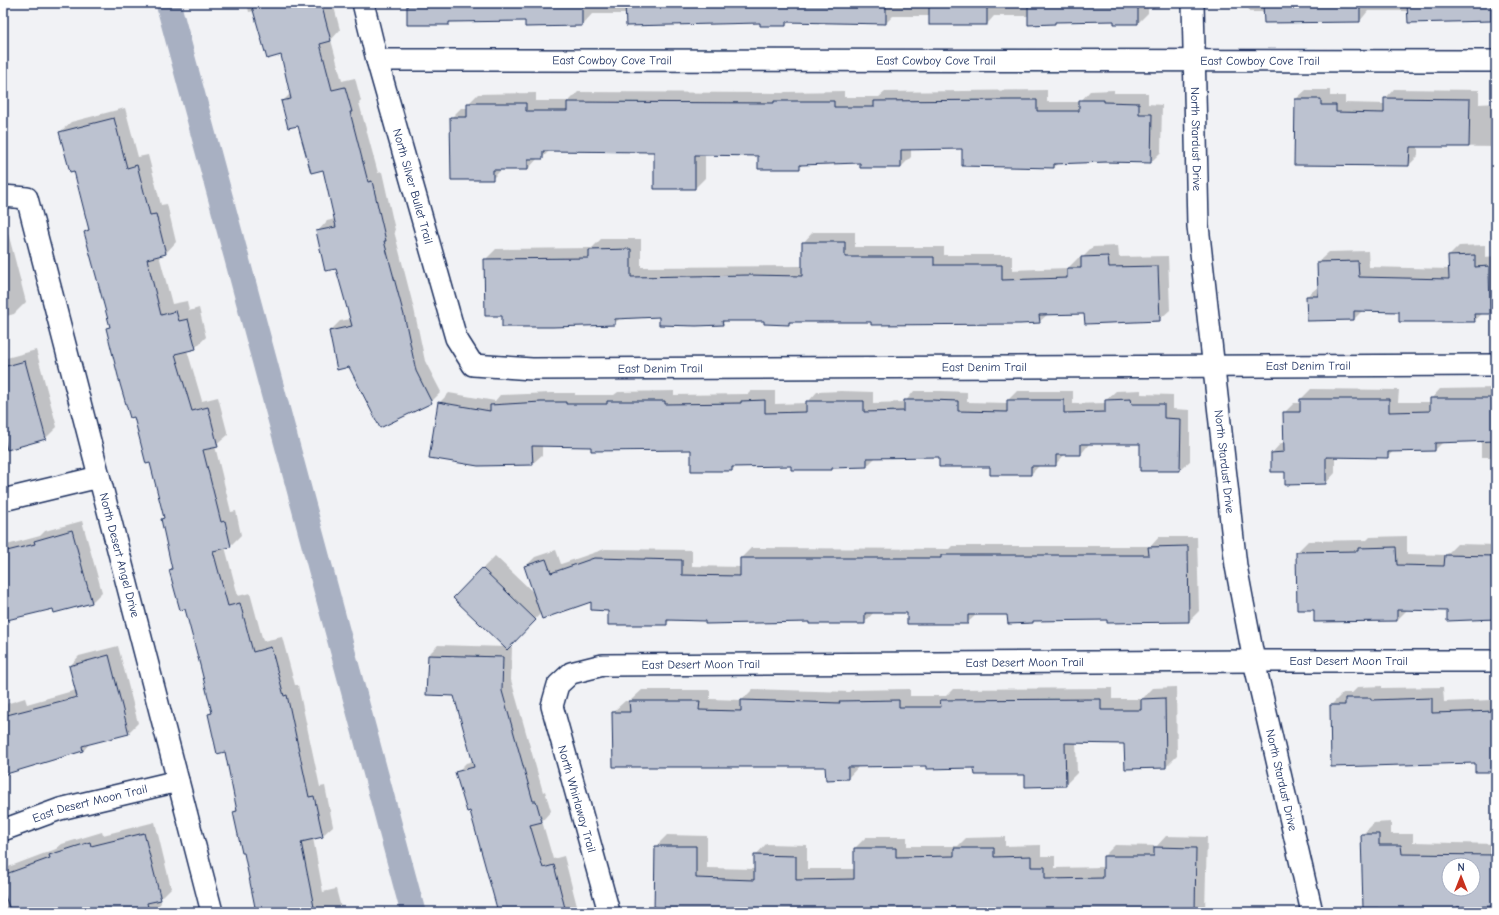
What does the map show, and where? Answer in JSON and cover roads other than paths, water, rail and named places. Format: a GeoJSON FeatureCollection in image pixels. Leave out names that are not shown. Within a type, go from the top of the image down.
{"type":"FeatureCollection","features":[{"type":"Feature","properties":{"kind":"street","name":"North Silver Bullet Trail"},"geometry":{"type":"LineString","coordinates":[[363,3],[377,60],[456,338],[473,365]]}},
{"type":"Feature","properties":{"kind":"street","name":"North Stardust Drive"},"geometry":{"type":"LineString","coordinates":[[1193,3],[1193,61],[1198,226],[1236,566],[1254,661],[1312,912]]}},
{"type":"Feature","properties":{"kind":"street","name":"East Cowboy Cove Trail"},"geometry":{"type":"LineString","coordinates":[[377,60],[1496,61]]}},
{"type":"Feature","properties":{"kind":"street","name":"North Desert Angel Drive"},"geometry":{"type":"LineString","coordinates":[[3,196],[28,198],[212,912]]}},
{"type":"Feature","properties":{"kind":"street","name":"East Denim Trail"},"geometry":{"type":"LineString","coordinates":[[473,365],[532,369],[1496,365]]}},
{"type":"Feature","properties":{"kind":"street"},"geometry":{"type":"LineString","coordinates":[[3,500],[99,477]]}},
{"type":"Feature","properties":{"kind":"street","name":"East Desert Moon Trail"},"geometry":{"type":"LineString","coordinates":[[558,685],[571,673],[603,665],[1496,661]]}},
{"type":"Feature","properties":{"kind":"street","name":"North Whirlaway Trail"},"geometry":{"type":"LineString","coordinates":[[558,685],[552,706],[608,912]]}},
{"type":"Feature","properties":{"kind":"street","name":"East Desert Moon Trail"},"geometry":{"type":"LineString","coordinates":[[3,830],[60,809],[178,781]]}},
{"type":"Feature","properties":{"kind":"waterway"},"geometry":{"type":"LineString","coordinates":[[168,3],[413,912]]}}]}
